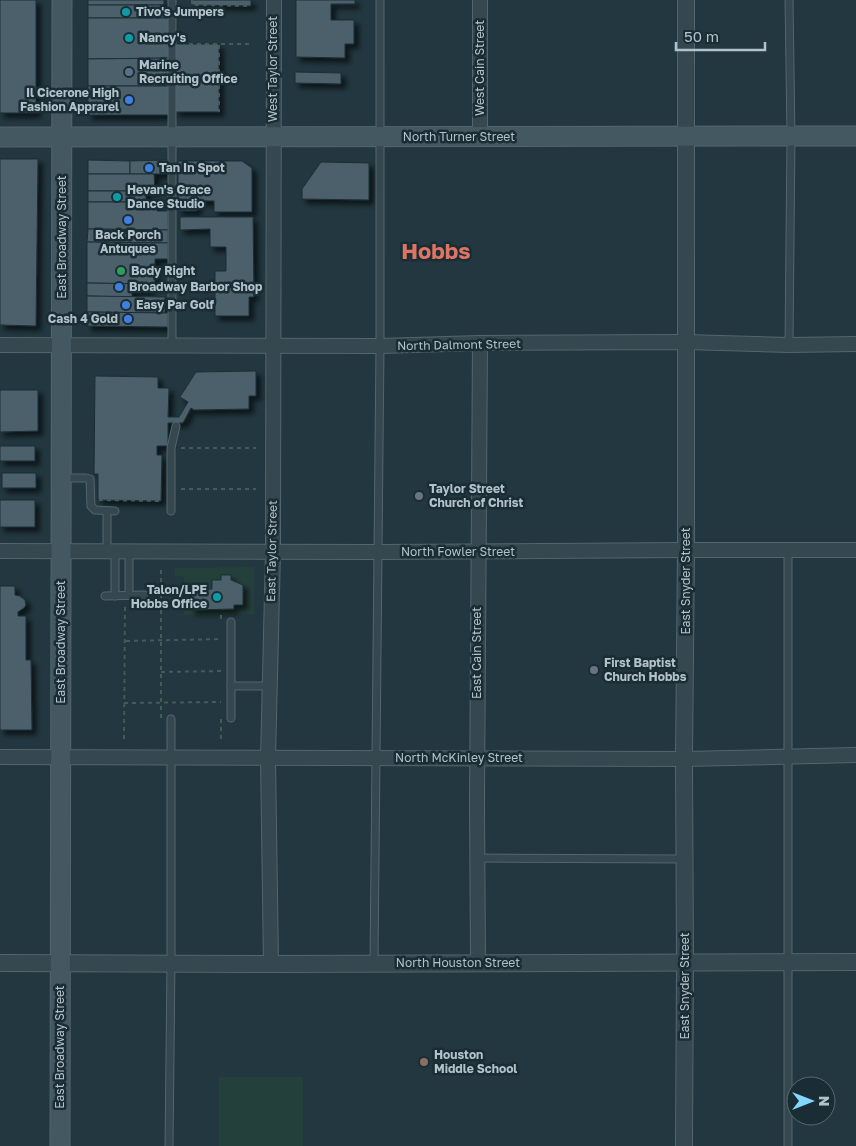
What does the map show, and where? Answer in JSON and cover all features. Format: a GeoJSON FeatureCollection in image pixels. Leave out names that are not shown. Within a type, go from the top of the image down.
{"type":"FeatureCollection","features":[{"type":"Feature","properties":{"kind":"main road","name":"East Broadway Street"},"geometry":{"type":"LineString","coordinates":[[60,1146],[62,0]]}},
{"type":"Feature","properties":{"kind":"main road","name":"North Turner Street"},"geometry":{"type":"LineString","coordinates":[[0,137],[856,136]]}},
{"type":"Feature","properties":{"kind":"street","name":"West Taylor Street"},"geometry":{"type":"LineString","coordinates":[[273,137],[274,0]]}},
{"type":"Feature","properties":{"kind":"street","name":"West Cain Street"},"geometry":{"type":"LineString","coordinates":[[480,0],[480,137]]}},
{"type":"Feature","properties":{"kind":"street","name":"East Snyder Street"},"geometry":{"type":"LineString","coordinates":[[684,1146],[686,0]]}},
{"type":"Feature","properties":{"kind":"street","name":"East Taylor Street"},"geometry":{"type":"LineString","coordinates":[[271,964],[268,758],[272,552],[273,137]]}},
{"type":"Feature","properties":{"kind":"street","name":"North Dalmont Street"},"geometry":{"type":"LineString","coordinates":[[0,345],[380,346],[480,343],[686,342],[790,345],[856,344]]}},
{"type":"Feature","properties":{"kind":"street","name":"East Cain Street"},"geometry":{"type":"LineString","coordinates":[[478,963],[477,758],[480,343]]}},
{"type":"Feature","properties":{"kind":"street","name":"North Fowler Street"},"geometry":{"type":"LineString","coordinates":[[0,551],[478,552],[856,550]]}},
{"type":"Feature","properties":{"kind":"street","name":"North McKinley Street"},"geometry":{"type":"LineString","coordinates":[[0,757],[684,758],[856,755]]}},
{"type":"Feature","properties":{"kind":"street","name":"North Houston Street"},"geometry":{"type":"LineString","coordinates":[[0,963],[856,962]]}},
{"type":"Feature","properties":{"kind":"lane"},"geometry":{"type":"LineString","coordinates":[[172,0],[172,346]]}},
{"type":"Feature","properties":{"kind":"lane"},"geometry":{"type":"LineString","coordinates":[[374,964],[380,346],[380,0]]}},
{"type":"Feature","properties":{"kind":"lane"},"geometry":{"type":"LineString","coordinates":[[789,0],[791,136],[790,345]]}},
{"type":"Feature","properties":{"kind":"lane"},"geometry":{"type":"LineString","coordinates":[[170,511],[170,448],[176,426]]}},
{"type":"Feature","properties":{"kind":"lane"},"geometry":{"type":"LineString","coordinates":[[61,478],[90,479],[91,506],[95,510],[115,511]]}},
{"type":"Feature","properties":{"kind":"lane"},"geometry":{"type":"LineString","coordinates":[[107,511],[115,596]]}},
{"type":"Feature","properties":{"kind":"lane"},"geometry":{"type":"LineString","coordinates":[[788,550],[788,1146]]}},
{"type":"Feature","properties":{"kind":"lane"},"geometry":{"type":"LineString","coordinates":[[127,599],[129,552]]}},
{"type":"Feature","properties":{"kind":"lane"},"geometry":{"type":"LineString","coordinates":[[105,596],[127,599],[144,595]]}},
{"type":"Feature","properties":{"kind":"lane"},"geometry":{"type":"LineString","coordinates":[[231,622],[231,718]]}},
{"type":"Feature","properties":{"kind":"lane"},"geometry":{"type":"LineString","coordinates":[[231,686],[270,686]]}},
{"type":"Feature","properties":{"kind":"lane"},"geometry":{"type":"LineString","coordinates":[[169,1146],[171,963],[170,719]]}},
{"type":"Feature","properties":{"kind":"lane"},"geometry":{"type":"LineString","coordinates":[[477,858],[685,859]]}},
{"type":"Feature","properties":{"kind":"path"},"geometry":{"type":"LineString","coordinates":[[192,0],[192,5],[251,6]]}},
{"type":"Feature","properties":{"kind":"path"},"geometry":{"type":"LineString","coordinates":[[175,44],[251,44]]}},
{"type":"Feature","properties":{"kind":"path"},"geometry":{"type":"LineString","coordinates":[[219,44],[219,112]]}},
{"type":"Feature","properties":{"kind":"path"},"geometry":{"type":"LineString","coordinates":[[170,448],[256,448]]}},
{"type":"Feature","properties":{"kind":"path"},"geometry":{"type":"LineString","coordinates":[[98,500],[161,500],[161,489],[256,489]]}},
{"type":"Feature","properties":{"kind":"path"},"geometry":{"type":"LineString","coordinates":[[161,568],[161,719]]}},
{"type":"Feature","properties":{"kind":"path"},"geometry":{"type":"LineString","coordinates":[[124,739],[127,599]]}},
{"type":"Feature","properties":{"kind":"path"},"geometry":{"type":"LineString","coordinates":[[125,640],[221,639]]}},
{"type":"Feature","properties":{"kind":"path"},"geometry":{"type":"LineString","coordinates":[[161,672],[221,671]]}},
{"type":"Feature","properties":{"kind":"path"},"geometry":{"type":"LineString","coordinates":[[124,703],[221,702]]}},
{"type":"Feature","properties":{"kind":"green space"},"geometry":{"type":"Polygon","coordinates":[[[254,567],[254,614],[184,615],[184,576],[175,576],[175,568],[254,567]]]}},
{"type":"Feature","properties":{"kind":"green space"},"geometry":{"type":"Polygon","coordinates":[[[219,1077],[303,1077],[303,1146],[219,1146],[219,1077]]]}},
{"type":"Feature","properties":{"kind":"building"},"geometry":{"type":"Polygon","coordinates":[[[0,0],[36,0],[36,113],[0,113],[0,0]]]}},
{"type":"Feature","properties":{"kind":"building"},"geometry":{"type":"Polygon","coordinates":[[[88,0],[164,0],[164,5],[88,5],[88,0]]]}},
{"type":"Feature","properties":{"kind":"building"},"geometry":{"type":"Polygon","coordinates":[[[192,0],[251,0],[251,6],[192,5],[192,0]]]}},
{"type":"Feature","properties":{"kind":"building"},"geometry":{"type":"Polygon","coordinates":[[[296,0],[355,0],[355,4],[331,4],[331,20],[354,20],[354,44],[345,44],[345,58],[296,57],[296,0]]]}},
{"type":"Feature","properties":{"kind":"building","name":"Tivo's Jumpers"},"geometry":{"type":"Polygon","coordinates":[[[88,5],[164,5],[164,18],[88,18],[88,5]]]}},
{"type":"Feature","properties":{"kind":"building","name":"Nancy's"},"geometry":{"type":"Polygon","coordinates":[[[88,18],[170,18],[170,58],[88,59],[88,18]]]}},
{"type":"Feature","properties":{"kind":"building"},"geometry":{"type":"Polygon","coordinates":[[[175,44],[219,44],[219,112],[175,112],[175,44]]]}},
{"type":"Feature","properties":{"kind":"building","name":"Marine Recruiting Office"},"geometry":{"type":"Polygon","coordinates":[[[170,58],[170,86],[88,86],[88,59],[170,58]]]}},
{"type":"Feature","properties":{"kind":"building"},"geometry":{"type":"Polygon","coordinates":[[[295,72],[341,73],[341,84],[295,83],[295,72]]]}},
{"type":"Feature","properties":{"kind":"building","name":"Il Cicerone High Fashion Apprarel"},"geometry":{"type":"Polygon","coordinates":[[[88,86],[170,86],[170,115],[88,115],[88,86]]]}},
{"type":"Feature","properties":{"kind":"building"},"geometry":{"type":"Polygon","coordinates":[[[0,159],[38,159],[36,326],[0,325],[0,159]]]}},
{"type":"Feature","properties":{"kind":"building"},"geometry":{"type":"Polygon","coordinates":[[[88,160],[130,161],[130,174],[88,174],[88,160]]]}},
{"type":"Feature","properties":{"kind":"building","name":"Tan In Spot"},"geometry":{"type":"Polygon","coordinates":[[[167,160],[167,174],[130,174],[130,161],[167,160]]]}},
{"type":"Feature","properties":{"kind":"building"},"geometry":{"type":"Polygon","coordinates":[[[178,161],[242,161],[252,168],[252,212],[214,212],[214,201],[197,201],[197,211],[178,211],[178,161]]]}},
{"type":"Feature","properties":{"kind":"building"},"geometry":{"type":"Polygon","coordinates":[[[321,162],[369,163],[369,200],[302,199],[302,189],[321,162]]]}},
{"type":"Feature","properties":{"kind":"building"},"geometry":{"type":"Polygon","coordinates":[[[88,174],[154,174],[155,191],[88,191],[88,174]]]}},
{"type":"Feature","properties":{"kind":"building","name":"Hevan's Grace Dance Studio"},"geometry":{"type":"Polygon","coordinates":[[[88,191],[146,191],[146,202],[88,202],[88,191]]]}},
{"type":"Feature","properties":{"kind":"building","name":"Back Porch Antuques"},"geometry":{"type":"Polygon","coordinates":[[[88,202],[157,202],[157,211],[168,211],[168,230],[88,229],[88,202]]]}},
{"type":"Feature","properties":{"kind":"building"},"geometry":{"type":"Polygon","coordinates":[[[180,217],[253,217],[254,297],[249,297],[249,316],[215,316],[215,271],[226,271],[226,247],[210,247],[210,229],[180,230],[180,217]]]}},
{"type":"Feature","properties":{"kind":"building"},"geometry":{"type":"Polygon","coordinates":[[[88,229],[168,230],[168,243],[87,242],[88,229]]]}},
{"type":"Feature","properties":{"kind":"building","name":"Body Right"},"geometry":{"type":"Polygon","coordinates":[[[87,242],[168,243],[168,259],[155,259],[155,284],[87,283],[87,242]]]}},
{"type":"Feature","properties":{"kind":"building","name":"Broadway Barbor Shop"},"geometry":{"type":"Polygon","coordinates":[[[87,283],[150,284],[150,291],[132,291],[132,297],[87,296],[87,283]]]}},
{"type":"Feature","properties":{"kind":"building","name":"Easy Par Golf"},"geometry":{"type":"Polygon","coordinates":[[[87,296],[165,297],[165,313],[87,312],[87,296]]]}},
{"type":"Feature","properties":{"kind":"building","name":"Cash 4 Gold"},"geometry":{"type":"Polygon","coordinates":[[[87,312],[168,313],[168,327],[87,326],[87,312]]]}},
{"type":"Feature","properties":{"kind":"building"},"geometry":{"type":"Polygon","coordinates":[[[256,371],[256,396],[249,396],[249,409],[194,410],[191,408],[183,423],[168,423],[168,446],[157,446],[157,455],[162,455],[161,501],[98,500],[98,474],[94,474],[95,376],[158,377],[158,388],[169,388],[168,417],[179,417],[188,402],[180,397],[196,372],[256,371]]]}},
{"type":"Feature","properties":{"kind":"building"},"geometry":{"type":"Polygon","coordinates":[[[0,390],[38,390],[38,431],[0,432],[0,390]]]}},
{"type":"Feature","properties":{"kind":"building"},"geometry":{"type":"Polygon","coordinates":[[[0,446],[35,446],[35,461],[0,461],[0,446]]]}},
{"type":"Feature","properties":{"kind":"building"},"geometry":{"type":"Polygon","coordinates":[[[2,473],[36,473],[36,488],[2,488],[2,473]]]}},
{"type":"Feature","properties":{"kind":"building"},"geometry":{"type":"Polygon","coordinates":[[[0,500],[35,500],[35,527],[0,527],[0,500]]]}},
{"type":"Feature","properties":{"kind":"building","name":"Talon/LPE Hobbs Office"},"geometry":{"type":"Polygon","coordinates":[[[221,575],[231,575],[231,580],[243,585],[243,605],[234,605],[234,609],[191,610],[190,590],[212,589],[212,580],[221,580],[221,575]]]}},
{"type":"Feature","properties":{"kind":"building"},"geometry":{"type":"Polygon","coordinates":[[[0,586],[15,586],[15,595],[25,600],[26,605],[18,612],[18,616],[26,616],[26,660],[31,660],[32,730],[0,730],[0,586]]]}},
{"type":"Feature","properties":{"kind":"place","name":"Tivo's Jumpers"},"geometry":{"type":"Point","coordinates":[126,12]}},
{"type":"Feature","properties":{"kind":"place","name":"Nancy's"},"geometry":{"type":"Point","coordinates":[129,38]}},
{"type":"Feature","properties":{"kind":"place","name":"Marine Recruiting Office"},"geometry":{"type":"Point","coordinates":[129,72]}},
{"type":"Feature","properties":{"kind":"place","name":"Il Cicerone High Fashion Apprarel"},"geometry":{"type":"Point","coordinates":[129,100]}},
{"type":"Feature","properties":{"kind":"place","name":"Tan In Spot"},"geometry":{"type":"Point","coordinates":[149,168]}},
{"type":"Feature","properties":{"kind":"place","name":"Hevan's Grace Dance Studio"},"geometry":{"type":"Point","coordinates":[117,197]}},
{"type":"Feature","properties":{"kind":"place","name":"Back Porch Antuques"},"geometry":{"type":"Point","coordinates":[128,220]}},
{"type":"Feature","properties":{"kind":"place","name":"Body Right"},"geometry":{"type":"Point","coordinates":[121,271]}},
{"type":"Feature","properties":{"kind":"place","name":"Broadway Barbor Shop"},"geometry":{"type":"Point","coordinates":[119,287]}},
{"type":"Feature","properties":{"kind":"place","name":"Easy Par Golf"},"geometry":{"type":"Point","coordinates":[126,305]}},
{"type":"Feature","properties":{"kind":"place","name":"Cash 4 Gold"},"geometry":{"type":"Point","coordinates":[128,319]}},
{"type":"Feature","properties":{"kind":"place","name":"Taylor Street Church of Christ"},"geometry":{"type":"Point","coordinates":[419,496]}},
{"type":"Feature","properties":{"kind":"place","name":"Talon/LPE Hobbs Office"},"geometry":{"type":"Point","coordinates":[217,597]}},
{"type":"Feature","properties":{"kind":"place","name":"First Baptist Church Hobbs"},"geometry":{"type":"Point","coordinates":[594,670]}},
{"type":"Feature","properties":{"kind":"place","name":"Houston Middle School"},"geometry":{"type":"Point","coordinates":[424,1062]}},
{"type":"Feature","properties":{"kind":"district","name":"Hobbs"},"geometry":{"type":"Point","coordinates":[436,251]}}]}
